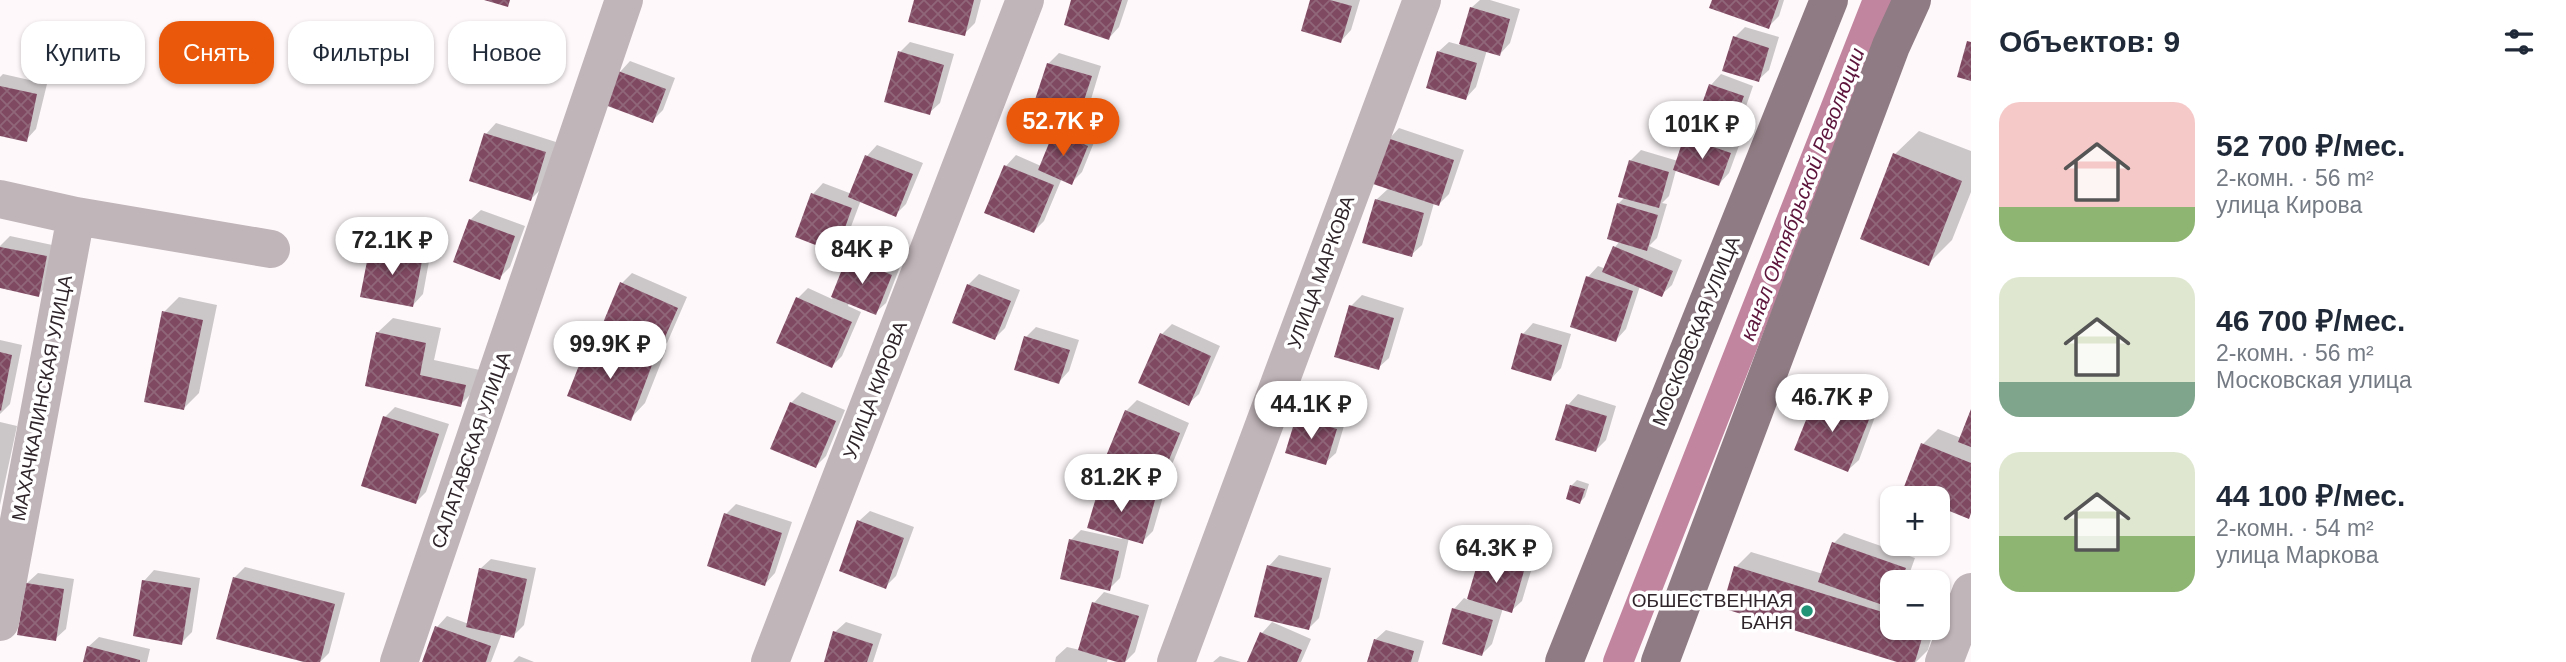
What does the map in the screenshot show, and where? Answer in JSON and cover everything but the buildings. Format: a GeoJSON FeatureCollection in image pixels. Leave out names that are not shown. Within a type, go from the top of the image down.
{"type":"FeatureCollection","features":[{"type":"Feature","properties":{"kind":"main road","name":"МОСКОВСКАЯ УЛИЦА"},"geometry":{"type":"LineString","coordinates":[[1564,662],[1829,0]]}},
{"type":"Feature","properties":{"kind":"main road"},"geometry":{"type":"LineString","coordinates":[[1660,662],[1891,47],[1912,0]]}},
{"type":"Feature","properties":{"kind":"street","name":"САЛАТАВСКАЯ УЛИЦА"},"geometry":{"type":"LineString","coordinates":[[399,662],[624,0]]}},
{"type":"Feature","properties":{"kind":"street","name":"УЛИЦА КИРОВА"},"geometry":{"type":"LineString","coordinates":[[770,662],[1025,0]]}},
{"type":"Feature","properties":{"kind":"street","name":"УЛИЦА МАРКОВА"},"geometry":{"type":"LineString","coordinates":[[1176,662],[1422,0]]}},
{"type":"Feature","properties":{"kind":"street"},"geometry":{"type":"LineString","coordinates":[[0,200],[76,216],[271,249]]}},
{"type":"Feature","properties":{"kind":"street","name":"МАХАЧКАЛИНСКАЯ УЛИЦА"},"geometry":{"type":"LineString","coordinates":[[0,622],[76,216]]}},
{"type":"Feature","properties":{"kind":"street"},"geometry":{"type":"LineString","coordinates":[[1944,662],[1971,592]]}},
{"type":"Feature","properties":{"kind":"waterway","name":"канал Октябрьской Революции"},"geometry":{"type":"LineString","coordinates":[[1618,662],[1878,0]]}},
{"type":"Feature","properties":{"kind":"place","name":"ОБШЕСТВЕННАЯ БАНЯ"},"geometry":{"type":"Point","coordinates":[1807,611]}}]}
